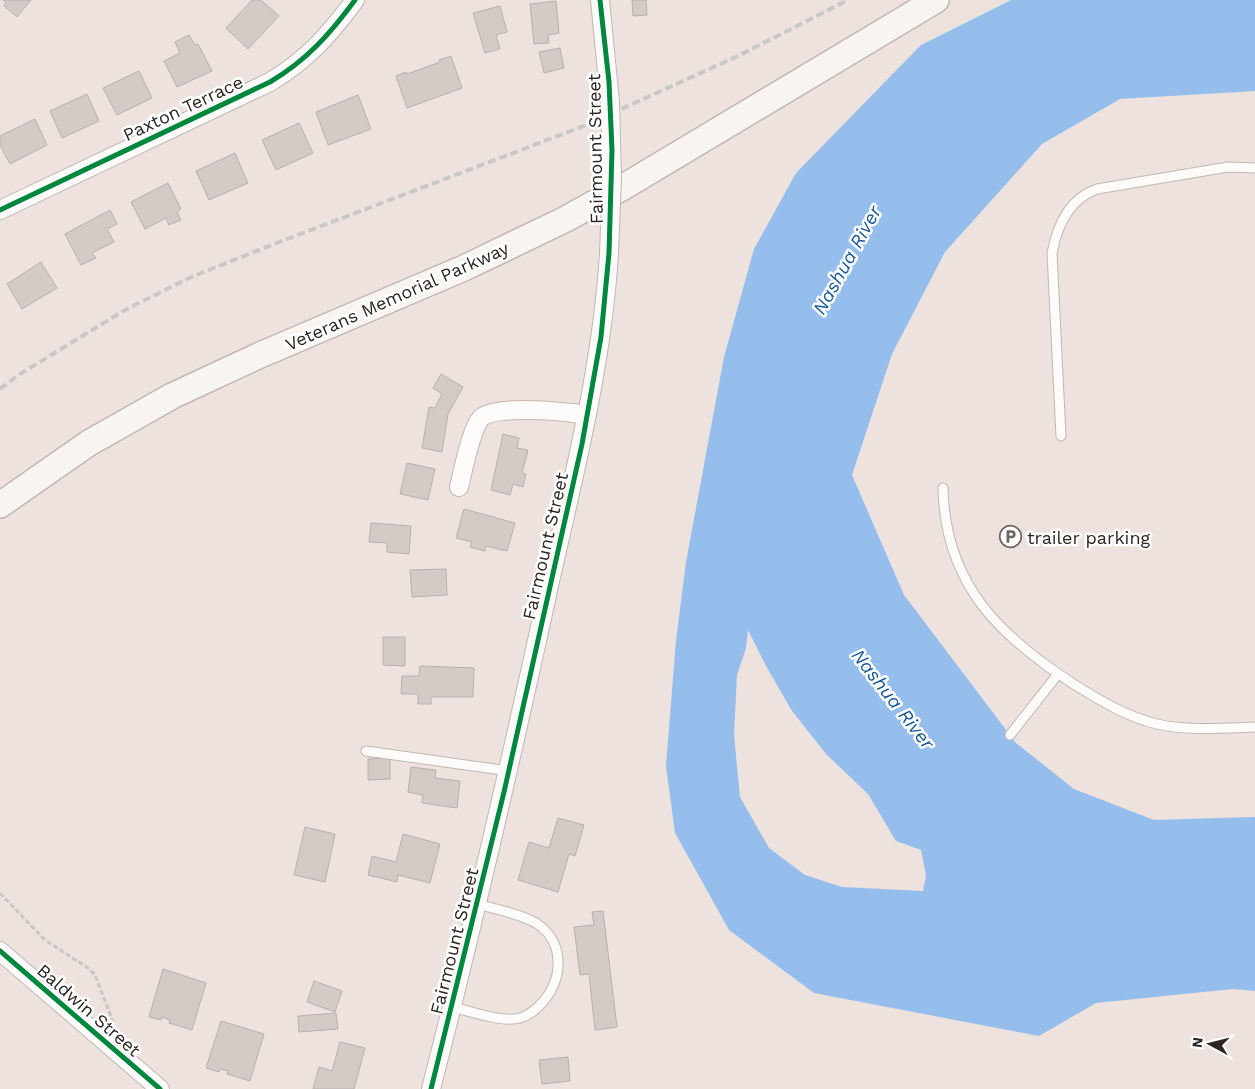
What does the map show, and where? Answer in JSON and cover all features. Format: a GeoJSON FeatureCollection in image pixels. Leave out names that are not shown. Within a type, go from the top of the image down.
{"type":"FeatureCollection","features":[{"type":"Feature","properties":{"kind":"main road","name":"Veterans Memorial Parkway"},"geometry":{"type":"LineString","coordinates":[[0,505],[89,444],[160,403],[222,372],[464,268],[544,230],[625,186],[936,0]]}},
{"type":"Feature","properties":{"kind":"street","name":"Paxton Terrace"},"geometry":{"type":"LineString","coordinates":[[0,210],[270,82],[294,67],[315,49],[355,0]]}},
{"type":"Feature","properties":{"kind":"street","name":"Fairmount Street"},"geometry":{"type":"LineString","coordinates":[[431,1089],[509,771],[588,415],[604,314],[610,253],[612,160],[609,82],[600,0]]}},
{"type":"Feature","properties":{"kind":"street"},"geometry":{"type":"LineString","coordinates":[[459,487],[475,430],[485,414],[497,410],[563,411],[588,415]]}},
{"type":"Feature","properties":{"kind":"street","name":"Baldwin Street"},"geometry":{"type":"LineString","coordinates":[[0,952],[160,1089]]}},
{"type":"Feature","properties":{"kind":"lane"},"geometry":{"type":"LineString","coordinates":[[1061,436],[1052,254],[1057,232],[1068,210],[1079,198],[1097,189],[1228,167],[1255,168]]}},
{"type":"Feature","properties":{"kind":"lane"},"geometry":{"type":"LineString","coordinates":[[943,488],[947,535],[956,562],[970,589],[1001,627],[1034,657],[1117,710],[1158,725],[1185,728],[1255,726]]}},
{"type":"Feature","properties":{"kind":"lane"},"geometry":{"type":"LineString","coordinates":[[1010,735],[1058,674]]}},
{"type":"Feature","properties":{"kind":"lane"},"geometry":{"type":"LineString","coordinates":[[366,751],[509,771]]}},
{"type":"Feature","properties":{"kind":"lane"},"geometry":{"type":"LineString","coordinates":[[452,1007],[502,1018],[519,1019],[533,1012],[546,1000],[554,986],[558,971],[558,956],[553,942],[535,922],[477,904]]}},
{"type":"Feature","properties":{"kind":"path"},"geometry":{"type":"LineString","coordinates":[[0,893],[44,940],[88,968],[95,975],[114,1028]]}},
{"type":"Feature","properties":{"kind":"water","name":"Nashua River"},"geometry":{"type":"Polygon","coordinates":[[[1011,0],[1255,0],[1255,91],[1120,99],[1042,144],[945,252],[892,354],[852,475],[904,595],[1016,743],[1074,789],[1154,820],[1255,817],[1255,991],[1233,989],[1096,1003],[1039,1036],[814,993],[729,930],[675,833],[666,766],[676,640],[686,562],[724,357],[754,249],[796,173],[921,45],[1011,0]],[[748,630],[746,648],[737,675],[734,735],[740,797],[769,848],[805,875],[842,887],[923,891],[926,875],[921,850],[896,841],[868,794],[827,755],[792,711],[748,630]]]}},
{"type":"Feature","properties":{"kind":"building"},"geometry":{"type":"Polygon","coordinates":[[[3,0],[31,0],[17,17],[4,6],[6,2],[3,0]]]}},
{"type":"Feature","properties":{"kind":"building"},"geometry":{"type":"Polygon","coordinates":[[[252,0],[261,0],[279,16],[248,49],[226,28],[252,0]]]}},
{"type":"Feature","properties":{"kind":"building"},"geometry":{"type":"Polygon","coordinates":[[[632,0],[646,0],[647,15],[633,16],[632,0]]]}},
{"type":"Feature","properties":{"kind":"building"},"geometry":{"type":"Polygon","coordinates":[[[556,1],[559,33],[548,35],[549,43],[534,44],[530,4],[556,1]]]}},
{"type":"Feature","properties":{"kind":"building"},"geometry":{"type":"Polygon","coordinates":[[[500,6],[507,32],[496,35],[500,49],[485,53],[473,13],[500,6]]]}},
{"type":"Feature","properties":{"kind":"building"},"geometry":{"type":"Polygon","coordinates":[[[189,35],[195,45],[198,44],[212,71],[177,87],[164,61],[180,53],[175,42],[189,35]]]}},
{"type":"Feature","properties":{"kind":"building"},"geometry":{"type":"Polygon","coordinates":[[[560,48],[564,68],[544,73],[539,52],[560,48]]]}},
{"type":"Feature","properties":{"kind":"building"},"geometry":{"type":"Polygon","coordinates":[[[451,56],[462,88],[407,108],[396,76],[440,62],[439,60],[451,56]]]}},
{"type":"Feature","properties":{"kind":"building"},"geometry":{"type":"Polygon","coordinates":[[[139,71],[152,98],[117,115],[103,88],[139,71]]]}},
{"type":"Feature","properties":{"kind":"building"},"geometry":{"type":"Polygon","coordinates":[[[87,94],[99,121],[62,138],[50,111],[87,94]]]}},
{"type":"Feature","properties":{"kind":"building"},"geometry":{"type":"Polygon","coordinates":[[[358,95],[371,129],[328,145],[316,112],[358,95]]]}},
{"type":"Feature","properties":{"kind":"building"},"geometry":{"type":"Polygon","coordinates":[[[35,119],[47,145],[10,164],[0,145],[0,136],[35,119]]]}},
{"type":"Feature","properties":{"kind":"building"},"geometry":{"type":"Polygon","coordinates":[[[299,123],[313,153],[276,170],[262,140],[299,123]]]}},
{"type":"Feature","properties":{"kind":"building"},"geometry":{"type":"Polygon","coordinates":[[[235,153],[248,183],[209,200],[196,171],[235,153]]]}},
{"type":"Feature","properties":{"kind":"building"},"geometry":{"type":"Polygon","coordinates":[[[168,183],[181,209],[177,212],[181,220],[169,225],[166,218],[145,229],[131,202],[168,183]]]}},
{"type":"Feature","properties":{"kind":"building"},"geometry":{"type":"Polygon","coordinates":[[[110,210],[117,224],[107,229],[114,242],[92,253],[96,258],[81,265],[65,234],[110,210]]]}},
{"type":"Feature","properties":{"kind":"building"},"geometry":{"type":"Polygon","coordinates":[[[41,262],[57,288],[22,309],[7,284],[41,262]]]}},
{"type":"Feature","properties":{"kind":"building"},"geometry":{"type":"Polygon","coordinates":[[[441,374],[463,387],[448,414],[442,452],[422,448],[429,407],[435,408],[442,394],[433,388],[441,374]]]}},
{"type":"Feature","properties":{"kind":"building"},"geometry":{"type":"Polygon","coordinates":[[[503,434],[519,438],[517,448],[528,450],[522,473],[526,474],[523,487],[513,484],[510,495],[491,490],[503,434]]]}},
{"type":"Feature","properties":{"kind":"building"},"geometry":{"type":"Polygon","coordinates":[[[407,463],[435,469],[428,500],[400,494],[407,463]]]}},
{"type":"Feature","properties":{"kind":"building"},"geometry":{"type":"Polygon","coordinates":[[[464,509],[515,523],[507,551],[486,546],[485,551],[470,547],[472,542],[456,538],[464,509]]]}},
{"type":"Feature","properties":{"kind":"building"},"geometry":{"type":"Polygon","coordinates":[[[371,523],[411,526],[409,554],[387,552],[387,543],[369,542],[371,523]]]}},
{"type":"Feature","properties":{"kind":"building"},"geometry":{"type":"Polygon","coordinates":[[[446,569],[447,595],[412,597],[410,570],[446,569]]]}},
{"type":"Feature","properties":{"kind":"building"},"geometry":{"type":"Polygon","coordinates":[[[383,637],[405,637],[405,666],[383,665],[383,637]]]}},
{"type":"Feature","properties":{"kind":"building"},"geometry":{"type":"Polygon","coordinates":[[[420,666],[474,668],[473,697],[431,697],[431,704],[418,704],[418,694],[401,694],[402,676],[419,676],[420,666]]]}},
{"type":"Feature","properties":{"kind":"building"},"geometry":{"type":"Polygon","coordinates":[[[390,758],[390,779],[368,780],[368,759],[390,758]]]}},
{"type":"Feature","properties":{"kind":"building"},"geometry":{"type":"Polygon","coordinates":[[[411,767],[436,770],[435,778],[460,781],[457,808],[422,803],[423,795],[408,792],[411,767]]]}},
{"type":"Feature","properties":{"kind":"building"},"geometry":{"type":"Polygon","coordinates":[[[558,818],[584,825],[575,856],[569,854],[558,892],[518,880],[529,842],[549,848],[558,818]]]}},
{"type":"Feature","properties":{"kind":"building"},"geometry":{"type":"Polygon","coordinates":[[[305,827],[335,834],[325,882],[294,875],[305,827]]]}},
{"type":"Feature","properties":{"kind":"building"},"geometry":{"type":"Polygon","coordinates":[[[403,834],[440,844],[430,883],[398,875],[397,882],[368,875],[372,856],[396,862],[403,834]]]}},
{"type":"Feature","properties":{"kind":"building"},"geometry":{"type":"Polygon","coordinates":[[[603,911],[617,1027],[595,1030],[589,974],[580,975],[574,927],[594,925],[592,912],[603,911]]]}},
{"type":"Feature","properties":{"kind":"building"},"geometry":{"type":"Polygon","coordinates":[[[163,969],[206,983],[192,1030],[169,1023],[170,1020],[162,1017],[161,1020],[149,1017],[163,969]]]}},
{"type":"Feature","properties":{"kind":"building"},"geometry":{"type":"Polygon","coordinates":[[[314,981],[342,991],[335,1012],[307,1002],[314,981]]]}},
{"type":"Feature","properties":{"kind":"building"},"geometry":{"type":"Polygon","coordinates":[[[336,1013],[338,1029],[299,1032],[298,1016],[336,1013]]]}},
{"type":"Feature","properties":{"kind":"building"},"geometry":{"type":"Polygon","coordinates":[[[221,1021],[264,1034],[250,1081],[227,1074],[228,1071],[220,1069],[219,1072],[206,1068],[221,1021]]]}},
{"type":"Feature","properties":{"kind":"building"},"geometry":{"type":"Polygon","coordinates":[[[340,1042],[365,1048],[354,1089],[313,1089],[319,1067],[332,1071],[340,1042]]]}},
{"type":"Feature","properties":{"kind":"building"},"geometry":{"type":"Polygon","coordinates":[[[568,1057],[570,1081],[542,1084],[539,1060],[568,1057]]]}},
{"type":"Feature","properties":{"kind":"railway"},"geometry":{"type":"LineString","coordinates":[[0,389],[20,374],[125,310],[189,278],[584,126],[738,56],[848,0]]}},
{"type":"Feature","properties":{"kind":"cycle path"},"geometry":{"type":"LineString","coordinates":[[0,210],[270,82],[295,65],[317,46],[355,0]]}},
{"type":"Feature","properties":{"kind":"cycle path"},"geometry":{"type":"LineString","coordinates":[[431,1089],[504,792],[582,444],[601,337],[609,253],[612,150],[609,82],[600,0]]}},
{"type":"Feature","properties":{"kind":"cycle path"},"geometry":{"type":"LineString","coordinates":[[0,951],[160,1089]]}},
{"type":"Feature","properties":{"kind":"place","name":"trailer parking"},"geometry":{"type":"Point","coordinates":[1011,537]}}]}
